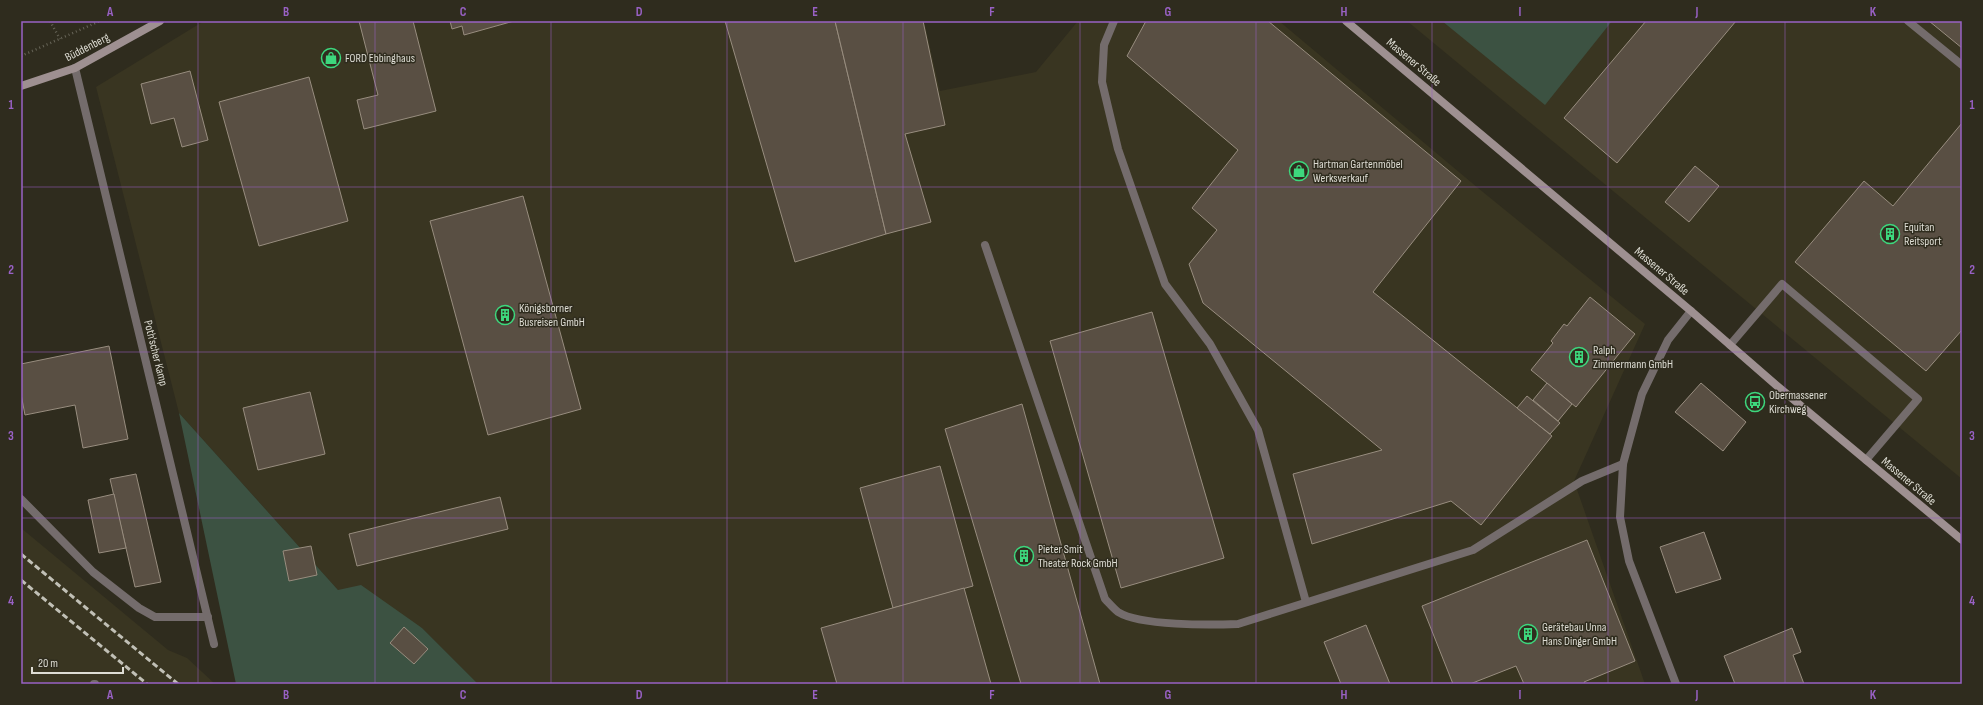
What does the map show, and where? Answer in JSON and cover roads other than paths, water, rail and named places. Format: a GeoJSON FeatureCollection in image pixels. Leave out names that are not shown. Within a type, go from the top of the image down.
{"type":"FeatureCollection","features":[{"type":"Feature","properties":{"kind":"main road","name":"Büddenberg"},"geometry":{"type":"LineString","coordinates":[[21,86],[75,68],[160,21]]}},
{"type":"Feature","properties":{"kind":"main road","name":"Massener Straße"},"geometry":{"type":"LineString","coordinates":[[1346,21],[1962,540]]}},
{"type":"Feature","properties":{"kind":"street"},"geometry":{"type":"LineString","coordinates":[[1114,21],[1104,45],[1102,82],[1118,149],[1165,284],[1210,344],[1258,430],[1306,602]]}},
{"type":"Feature","properties":{"kind":"street"},"geometry":{"type":"LineString","coordinates":[[1908,21],[1962,65]]}},
{"type":"Feature","properties":{"kind":"street","name":"Poth'scher Kamp"},"geometry":{"type":"LineString","coordinates":[[75,68],[214,644]]}},
{"type":"Feature","properties":{"kind":"street"},"geometry":{"type":"LineString","coordinates":[[985,245],[1105,599],[1119,612],[1149,622],[1209,625],[1238,624],[1473,550],[1582,481],[1623,464]]}},
{"type":"Feature","properties":{"kind":"street"},"geometry":{"type":"LineString","coordinates":[[1730,345],[1782,284],[1918,399],[1866,460]]}},
{"type":"Feature","properties":{"kind":"street"},"geometry":{"type":"LineString","coordinates":[[1676,684],[1629,561],[1620,517],[1623,464],[1642,394],[1668,340],[1691,311]]}},
{"type":"Feature","properties":{"kind":"street"},"geometry":{"type":"LineString","coordinates":[[21,498],[93,572],[139,608],[156,617],[208,617]]}},
{"type":"Feature","properties":{"kind":"railway"},"geometry":{"type":"LineString","coordinates":[[21,554],[178,684]]}},
{"type":"Feature","properties":{"kind":"railway"},"geometry":{"type":"LineString","coordinates":[[21,580],[147,684]]}},
{"type":"Feature","properties":{"kind":"place","name":"FORD Ebbinghaus"},"geometry":{"type":"Point","coordinates":[331,58]}},
{"type":"Feature","properties":{"kind":"place","name":"Hartman Gartenmöbel Werksverkauf"},"geometry":{"type":"Point","coordinates":[1299,171]}},
{"type":"Feature","properties":{"kind":"place","name":"Equitan Reitsport"},"geometry":{"type":"Point","coordinates":[1890,234]}},
{"type":"Feature","properties":{"kind":"place","name":"Königsborner Busreisen GmbH"},"geometry":{"type":"Point","coordinates":[505,315]}},
{"type":"Feature","properties":{"kind":"place","name":"Ralph Zimmermann GmbH"},"geometry":{"type":"Point","coordinates":[1579,357]}},
{"type":"Feature","properties":{"kind":"place","name":"Obermassener Kirchweg"},"geometry":{"type":"Point","coordinates":[1755,402]}},
{"type":"Feature","properties":{"kind":"place","name":"Pieter Smit Theater Rock GmbH"},"geometry":{"type":"Point","coordinates":[1024,556]}},
{"type":"Feature","properties":{"kind":"place","name":"Gerätebau Unna Hans Dinger GmbH"},"geometry":{"type":"Point","coordinates":[1528,634]}}]}
